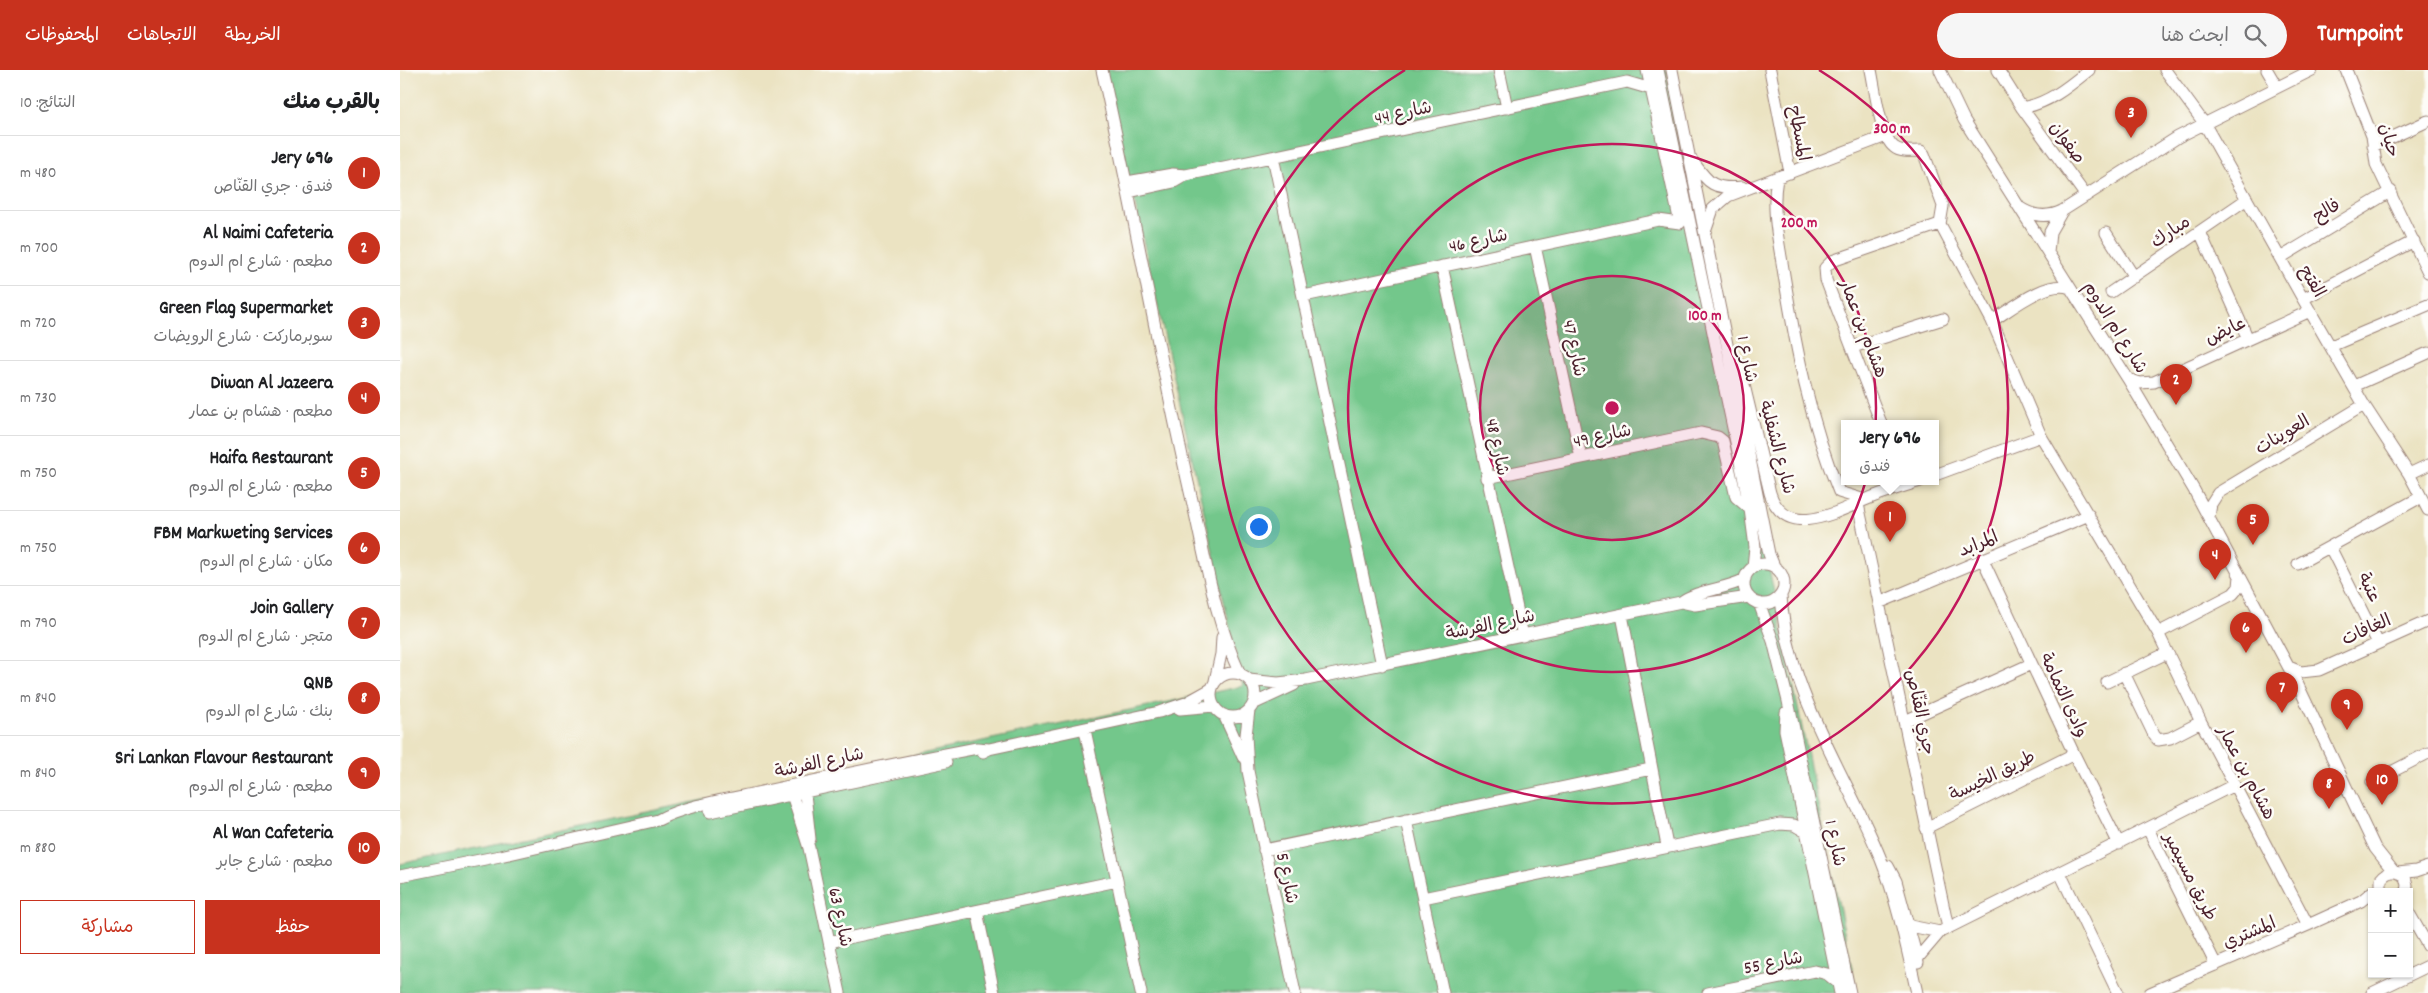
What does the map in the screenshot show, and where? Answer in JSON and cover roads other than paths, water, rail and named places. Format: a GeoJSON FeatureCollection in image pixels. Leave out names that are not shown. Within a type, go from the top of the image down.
{"type":"FeatureCollection","features":[{"type":"Feature","properties":{"kind":"street"},"geometry":{"type":"LineString","coordinates":[[1102,70],[1128,187],[1179,443],[1222,625],[1245,677],[1255,692],[1251,707],[1237,716],[1224,715],[1214,706],[1213,685],[1222,654],[1222,625]]}},
{"type":"Feature","properties":{"kind":"street"},"geometry":{"type":"LineString","coordinates":[[1499,70],[1507,108]]}},
{"type":"Feature","properties":{"kind":"street","name":"شارع 44"},"geometry":{"type":"LineString","coordinates":[[1128,187],[1173,174],[1186,175],[1627,82],[1641,70]]}},
{"type":"Feature","properties":{"kind":"street"},"geometry":{"type":"LineString","coordinates":[[1647,70],[1676,206]]}},
{"type":"Feature","properties":{"kind":"street","name":"شارع 1"},"geometry":{"type":"LineString","coordinates":[[1658,70],[1750,509],[1755,546],[1753,567]]}},
{"type":"Feature","properties":{"kind":"street","name":"شارع 1"},"geometry":{"type":"LineString","coordinates":[[1672,70],[1769,554],[1774,566]]}},
{"type":"Feature","properties":{"kind":"street","name":"المسطاح"},"geometry":{"type":"LineString","coordinates":[[1770,70],[1790,173]]}},
{"type":"Feature","properties":{"kind":"street"},"geometry":{"type":"LineString","coordinates":[[1871,70],[1886,136],[1894,147],[1921,151],[1924,154],[1943,206],[1940,224]]}},
{"type":"Feature","properties":{"kind":"street","name":"شارع ام الدوم"},"geometry":{"type":"LineString","coordinates":[[1940,70],[1964,120],[2144,404],[2194,490],[2289,667],[2374,848],[2404,878],[2406,888]]}},
{"type":"Feature","properties":{"kind":"street","name":"صفوان"},"geometry":{"type":"LineString","coordinates":[[1998,70],[2022,108],[2086,196]]}},
{"type":"Feature","properties":{"kind":"street","name":"صفوان"},"geometry":{"type":"LineString","coordinates":[[2022,108],[2042,103],[2055,96],[2089,70]]}},
{"type":"Feature","properties":{"kind":"street","name":"الفتح"},"geometry":{"type":"LineString","coordinates":[[2165,70],[2204,123],[2364,405],[2409,474],[2428,510]]}},
{"type":"Feature","properties":{"kind":"street"},"geometry":{"type":"LineString","coordinates":[[2267,70],[2277,86]]}},
{"type":"Feature","properties":{"kind":"street"},"geometry":{"type":"LineString","coordinates":[[2019,207],[2039,216],[2062,211],[2165,145],[2204,123],[2312,70]]}},
{"type":"Feature","properties":{"kind":"street","name":"حيان"},"geometry":{"type":"LineString","coordinates":[[2346,70],[2371,131],[2376,164],[2391,191],[2427,268]]}},
{"type":"Feature","properties":{"kind":"street","name":"شارع 44"},"geometry":{"type":"LineString","coordinates":[[1627,82],[1651,89]]}},
{"type":"Feature","properties":{"kind":"street"},"geometry":{"type":"LineString","coordinates":[[2374,146],[2428,121]]}},
{"type":"Feature","properties":{"kind":"street","name":"المسطاح"},"geometry":{"type":"LineString","coordinates":[[1704,233],[1713,209],[1728,196],[1886,136]]}},
{"type":"Feature","properties":{"kind":"street","name":"المسطاح"},"geometry":{"type":"LineString","coordinates":[[1689,156],[1710,182],[1719,188],[1756,185]]}},
{"type":"Feature","properties":{"kind":"street"},"geometry":{"type":"LineString","coordinates":[[1273,157],[1382,665]]}},
{"type":"Feature","properties":{"kind":"street"},"geometry":{"type":"LineString","coordinates":[[1777,178],[1773,197],[1774,215],[1791,319],[1810,409],[1826,460],[1839,492],[1861,502]]}},
{"type":"Feature","properties":{"kind":"street","name":"فالح"},"geometry":{"type":"LineString","coordinates":[[2280,258],[2391,191]]}},
{"type":"Feature","properties":{"kind":"street","name":"مبارك"},"geometry":{"type":"LineString","coordinates":[[2111,292],[2247,199]]}},
{"type":"Feature","properties":{"kind":"street","name":"شارع 46"},"geometry":{"type":"LineString","coordinates":[[1304,296],[1658,220],[1680,223],[1676,206],[1658,220]]}},
{"type":"Feature","properties":{"kind":"street"},"geometry":{"type":"LineString","coordinates":[[2048,253],[2050,232],[2062,211]]}},
{"type":"Feature","properties":{"kind":"street","name":"هشام بن عمار"},"geometry":{"type":"LineString","coordinates":[[1880,420],[1826,280],[1825,268],[1832,261],[1940,224],[1992,321],[2041,436],[2158,633],[2201,722],[2308,925]]}},
{"type":"Feature","properties":{"kind":"street"},"geometry":{"type":"LineString","coordinates":[[2200,232],[2248,339]]}},
{"type":"Feature","properties":{"kind":"street"},"geometry":{"type":"LineString","coordinates":[[2106,233],[2134,277]]}},
{"type":"Feature","properties":{"kind":"street"},"geometry":{"type":"LineString","coordinates":[[2303,299],[2414,241]]}},
{"type":"Feature","properties":{"kind":"street","name":"شارع 47"},"geometry":{"type":"LineString","coordinates":[[1535,246],[1581,458]]}},
{"type":"Feature","properties":{"kind":"street","name":"شارع 48"},"geometry":{"type":"LineString","coordinates":[[1442,266],[1486,478],[1523,636]]}},
{"type":"Feature","properties":{"kind":"street","name":"شارع الشفلية"},"geometry":{"type":"LineString","coordinates":[[1714,276],[1723,293],[1773,503],[1787,516],[1800,520],[1819,518],[1901,485]]}},
{"type":"Feature","properties":{"kind":"street"},"geometry":{"type":"LineString","coordinates":[[1992,321],[2048,287],[2060,285],[2070,288]]}},
{"type":"Feature","properties":{"kind":"street"},"geometry":{"type":"LineString","coordinates":[[2331,346],[2428,305]]}},
{"type":"Feature","properties":{"kind":"street","name":"عايض"},"geometry":{"type":"LineString","coordinates":[[2154,382],[2310,310]]}},
{"type":"Feature","properties":{"kind":"street"},"geometry":{"type":"LineString","coordinates":[[1853,348],[1943,319]]}},
{"type":"Feature","properties":{"kind":"street"},"geometry":{"type":"LineString","coordinates":[[2354,386],[2428,353]]}},
{"type":"Feature","properties":{"kind":"street"},"geometry":{"type":"LineString","coordinates":[[2128,379],[2140,383],[2154,382]]}},
{"type":"Feature","properties":{"kind":"street"},"geometry":{"type":"LineString","coordinates":[[2144,404],[2146,393],[2154,382]]}},
{"type":"Feature","properties":{"kind":"street","name":"العوينات"},"geometry":{"type":"LineString","coordinates":[[2218,493],[2364,405]]}},
{"type":"Feature","properties":{"kind":"street","name":"شارع 49"},"geometry":{"type":"LineString","coordinates":[[1486,478],[1695,433],[1707,433],[1723,441],[1736,496],[1750,509]]}},
{"type":"Feature","properties":{"kind":"street"},"geometry":{"type":"LineString","coordinates":[[1939,474],[2041,436]]}},
{"type":"Feature","properties":{"kind":"street"},"geometry":{"type":"LineString","coordinates":[[2409,474],[2428,465]]}},
{"type":"Feature","properties":{"kind":"street"},"geometry":{"type":"LineString","coordinates":[[2194,490],[2205,494],[2218,493]]}},
{"type":"Feature","properties":{"kind":"street"},"geometry":{"type":"LineString","coordinates":[[2209,517],[2211,504],[2218,493]]}},
{"type":"Feature","properties":{"kind":"street"},"geometry":{"type":"LineString","coordinates":[[2298,564],[2421,497]]}},
{"type":"Feature","properties":{"kind":"street","name":"جري القنّاص"},"geometry":{"type":"LineString","coordinates":[[1861,502],[1926,828],[1944,930]]}},
{"type":"Feature","properties":{"kind":"street","name":"المرابد"},"geometry":{"type":"LineString","coordinates":[[1881,602],[2089,515]]}},
{"type":"Feature","properties":{"kind":"street","name":"عتبة"},"geometry":{"type":"LineString","coordinates":[[2330,547],[2378,643]]}},
{"type":"Feature","properties":{"kind":"street","name":"وادى الثمامة"},"geometry":{"type":"LineString","coordinates":[[1983,560],[2074,754],[2119,844]]}},
{"type":"Feature","properties":{"kind":"street"},"geometry":{"type":"LineString","coordinates":[[1767,564],[1774,566],[1780,571],[1784,579],[1784,588],[1781,596],[1771,603],[1759,603],[1749,597],[1744,585],[1745,578],[1753,567],[1767,564]]}},
{"type":"Feature","properties":{"kind":"street"},"geometry":{"type":"LineString","coordinates":[[2158,633],[2232,594],[2239,587],[2240,575]]}},
{"type":"Feature","properties":{"kind":"street","name":"شارع الفرشة"},"geometry":{"type":"LineString","coordinates":[[1245,677],[1278,683],[1306,680],[1382,665],[1681,602],[1691,596],[1732,585],[1745,578]]}},
{"type":"Feature","properties":{"kind":"street","name":"شارع 1"},"geometry":{"type":"LineString","coordinates":[[1781,596],[1784,628],[1812,713],[1831,758],[1880,857],[1896,881],[1910,926],[1925,993]]}},
{"type":"Feature","properties":{"kind":"street","name":"شارع الفرشة"},"geometry":{"type":"LineString","coordinates":[[1681,602],[1695,604],[1749,597]]}},
{"type":"Feature","properties":{"kind":"street","name":"شارع 1"},"geometry":{"type":"LineString","coordinates":[[1759,603],[1771,636],[1788,701],[1850,993]]}},
{"type":"Feature","properties":{"kind":"street"},"geometry":{"type":"LineString","coordinates":[[1622,615],[1667,846]]}},
{"type":"Feature","properties":{"kind":"street","name":"الغافات"},"geometry":{"type":"LineString","coordinates":[[2289,667],[2301,672],[2319,670],[2428,621]]}},
{"type":"Feature","properties":{"kind":"street"},"geometry":{"type":"LineString","coordinates":[[2108,682],[2167,653]]}},
{"type":"Feature","properties":{"kind":"street"},"geometry":{"type":"LineString","coordinates":[[1905,721],[2031,664]]}},
{"type":"Feature","properties":{"kind":"street","name":"الغافات"},"geometry":{"type":"LineString","coordinates":[[2302,694],[2310,680],[2319,670]]}},
{"type":"Feature","properties":{"kind":"street"},"geometry":{"type":"LineString","coordinates":[[2124,673],[2158,740],[2170,738],[2201,722]]}},
{"type":"Feature","properties":{"kind":"street"},"geometry":{"type":"LineString","coordinates":[[1213,685],[1226,674],[1245,677]]}},
{"type":"Feature","properties":{"kind":"street","name":"شارع الفرشة"},"geometry":{"type":"LineString","coordinates":[[1251,707],[1306,680]]}},
{"type":"Feature","properties":{"kind":"street","name":"شارع الفرشة"},"geometry":{"type":"LineString","coordinates":[[400,876],[500,856],[658,820],[674,813],[791,790],[931,756],[977,748],[989,749],[1086,730],[1159,712],[1186,703],[1213,685]]}},
{"type":"Feature","properties":{"kind":"street","name":"شارع 1"},"geometry":{"type":"LineString","coordinates":[[1788,701],[1785,730],[1839,988]]}},
{"type":"Feature","properties":{"kind":"street","name":"شارع الفرشة"},"geometry":{"type":"LineString","coordinates":[[1159,712],[1214,706]]}},
{"type":"Feature","properties":{"kind":"street","name":"شارع 5"},"geometry":{"type":"LineString","coordinates":[[1251,707],[1246,736],[1248,771],[1295,993]]}},
{"type":"Feature","properties":{"kind":"street","name":"شارع 5"},"geometry":{"type":"LineString","coordinates":[[1224,715],[1248,771]]}},
{"type":"Feature","properties":{"kind":"street"},"geometry":{"type":"LineString","coordinates":[[1086,730],[1141,993]]}},
{"type":"Feature","properties":{"kind":"street"},"geometry":{"type":"LineString","coordinates":[[2372,782],[2428,753]]}},
{"type":"Feature","properties":{"kind":"street","name":"طريق الخيسة"},"geometry":{"type":"LineString","coordinates":[[1926,828],[2074,754]]}},
{"type":"Feature","properties":{"kind":"street"},"geometry":{"type":"LineString","coordinates":[[1264,850],[1651,769]]}},
{"type":"Feature","properties":{"kind":"street"},"geometry":{"type":"LineString","coordinates":[[1917,959],[1944,930],[2234,785]]}},
{"type":"Feature","properties":{"kind":"street","name":"شارع 63"},"geometry":{"type":"LineString","coordinates":[[804,787],[810,836],[809,848]]}},
{"type":"Feature","properties":{"kind":"street","name":"شارع 63"},"geometry":{"type":"LineString","coordinates":[[791,790],[809,848],[840,993]]}},
{"type":"Feature","properties":{"kind":"street"},"geometry":{"type":"LineString","coordinates":[[1780,824],[1801,807]]}},
{"type":"Feature","properties":{"kind":"street"},"geometry":{"type":"LineString","coordinates":[[1406,820],[1443,993]]}},
{"type":"Feature","properties":{"kind":"street"},"geometry":{"type":"LineString","coordinates":[[1423,898],[1780,824],[1794,825],[1806,832]]}},
{"type":"Feature","properties":{"kind":"street","name":"طريق مسيمير"},"geometry":{"type":"LineString","coordinates":[[2148,829],[2216,965]]}},
{"type":"Feature","properties":{"kind":"street","name":"شارع 1"},"geometry":{"type":"LineString","coordinates":[[1880,857],[1917,993]]}},
{"type":"Feature","properties":{"kind":"street"},"geometry":{"type":"LineString","coordinates":[[2396,872],[2428,868]]}},
{"type":"Feature","properties":{"kind":"street"},"geometry":{"type":"LineString","coordinates":[[2408,888],[2428,868]]}},
{"type":"Feature","properties":{"kind":"street","name":"المشتري"},"geometry":{"type":"LineString","coordinates":[[2380,887],[2384,876],[2396,872]]}},
{"type":"Feature","properties":{"kind":"street"},"geometry":{"type":"LineString","coordinates":[[2060,873],[2118,993]]}},
{"type":"Feature","properties":{"kind":"street"},"geometry":{"type":"LineString","coordinates":[[829,942],[1117,881]]}},
{"type":"Feature","properties":{"kind":"street","name":"المشتري"},"geometry":{"type":"LineString","coordinates":[[2150,993],[2366,899]]}},
{"type":"Feature","properties":{"kind":"street"},"geometry":{"type":"LineString","coordinates":[[978,911],[994,993]]}},
{"type":"Feature","properties":{"kind":"street"},"geometry":{"type":"LineString","coordinates":[[2413,920],[2428,946]]}},
{"type":"Feature","properties":{"kind":"street"},"geometry":{"type":"LineString","coordinates":[[1910,926],[1944,930]]}},
{"type":"Feature","properties":{"kind":"street","name":"شارع 55"},"geometry":{"type":"LineString","coordinates":[[1815,971],[1825,963],[1832,952]]}},
{"type":"Feature","properties":{"kind":"street"},"geometry":{"type":"LineString","coordinates":[[2372,993],[2428,966]]}},
{"type":"Feature","properties":{"kind":"street","name":"شارع 55"},"geometry":{"type":"LineString","coordinates":[[1708,993],[1815,971],[1827,974],[1839,988]]}},
{"type":"Feature","properties":{"kind":"place","name":"Green Flag Supermarket"},"geometry":{"type":"Point","coordinates":[2131,138]}},
{"type":"Feature","properties":{"kind":"place","name":"Al Naimi Cafeteria"},"geometry":{"type":"Point","coordinates":[2176,405]}},
{"type":"Feature","properties":{"kind":"place","name":"Jery 696"},"geometry":{"type":"Point","coordinates":[1890,542]}},
{"type":"Feature","properties":{"kind":"place","name":"Haifa Restaurant"},"geometry":{"type":"Point","coordinates":[2253,545]}},
{"type":"Feature","properties":{"kind":"place","name":"Diwan Al Jazeera"},"geometry":{"type":"Point","coordinates":[2215,580]}},
{"type":"Feature","properties":{"kind":"place","name":"FBM Markweting Services"},"geometry":{"type":"Point","coordinates":[2246,653]}},
{"type":"Feature","properties":{"kind":"place","name":"Join Gallery"},"geometry":{"type":"Point","coordinates":[2282,713]}},
{"type":"Feature","properties":{"kind":"place","name":"Sri Lankan Flavour Restaurant"},"geometry":{"type":"Point","coordinates":[2347,730]}},
{"type":"Feature","properties":{"kind":"place","name":"Al Wan Cafeteria"},"geometry":{"type":"Point","coordinates":[2382,805]}},
{"type":"Feature","properties":{"kind":"place","name":"QNB"},"geometry":{"type":"Point","coordinates":[2329,809]}}]}
